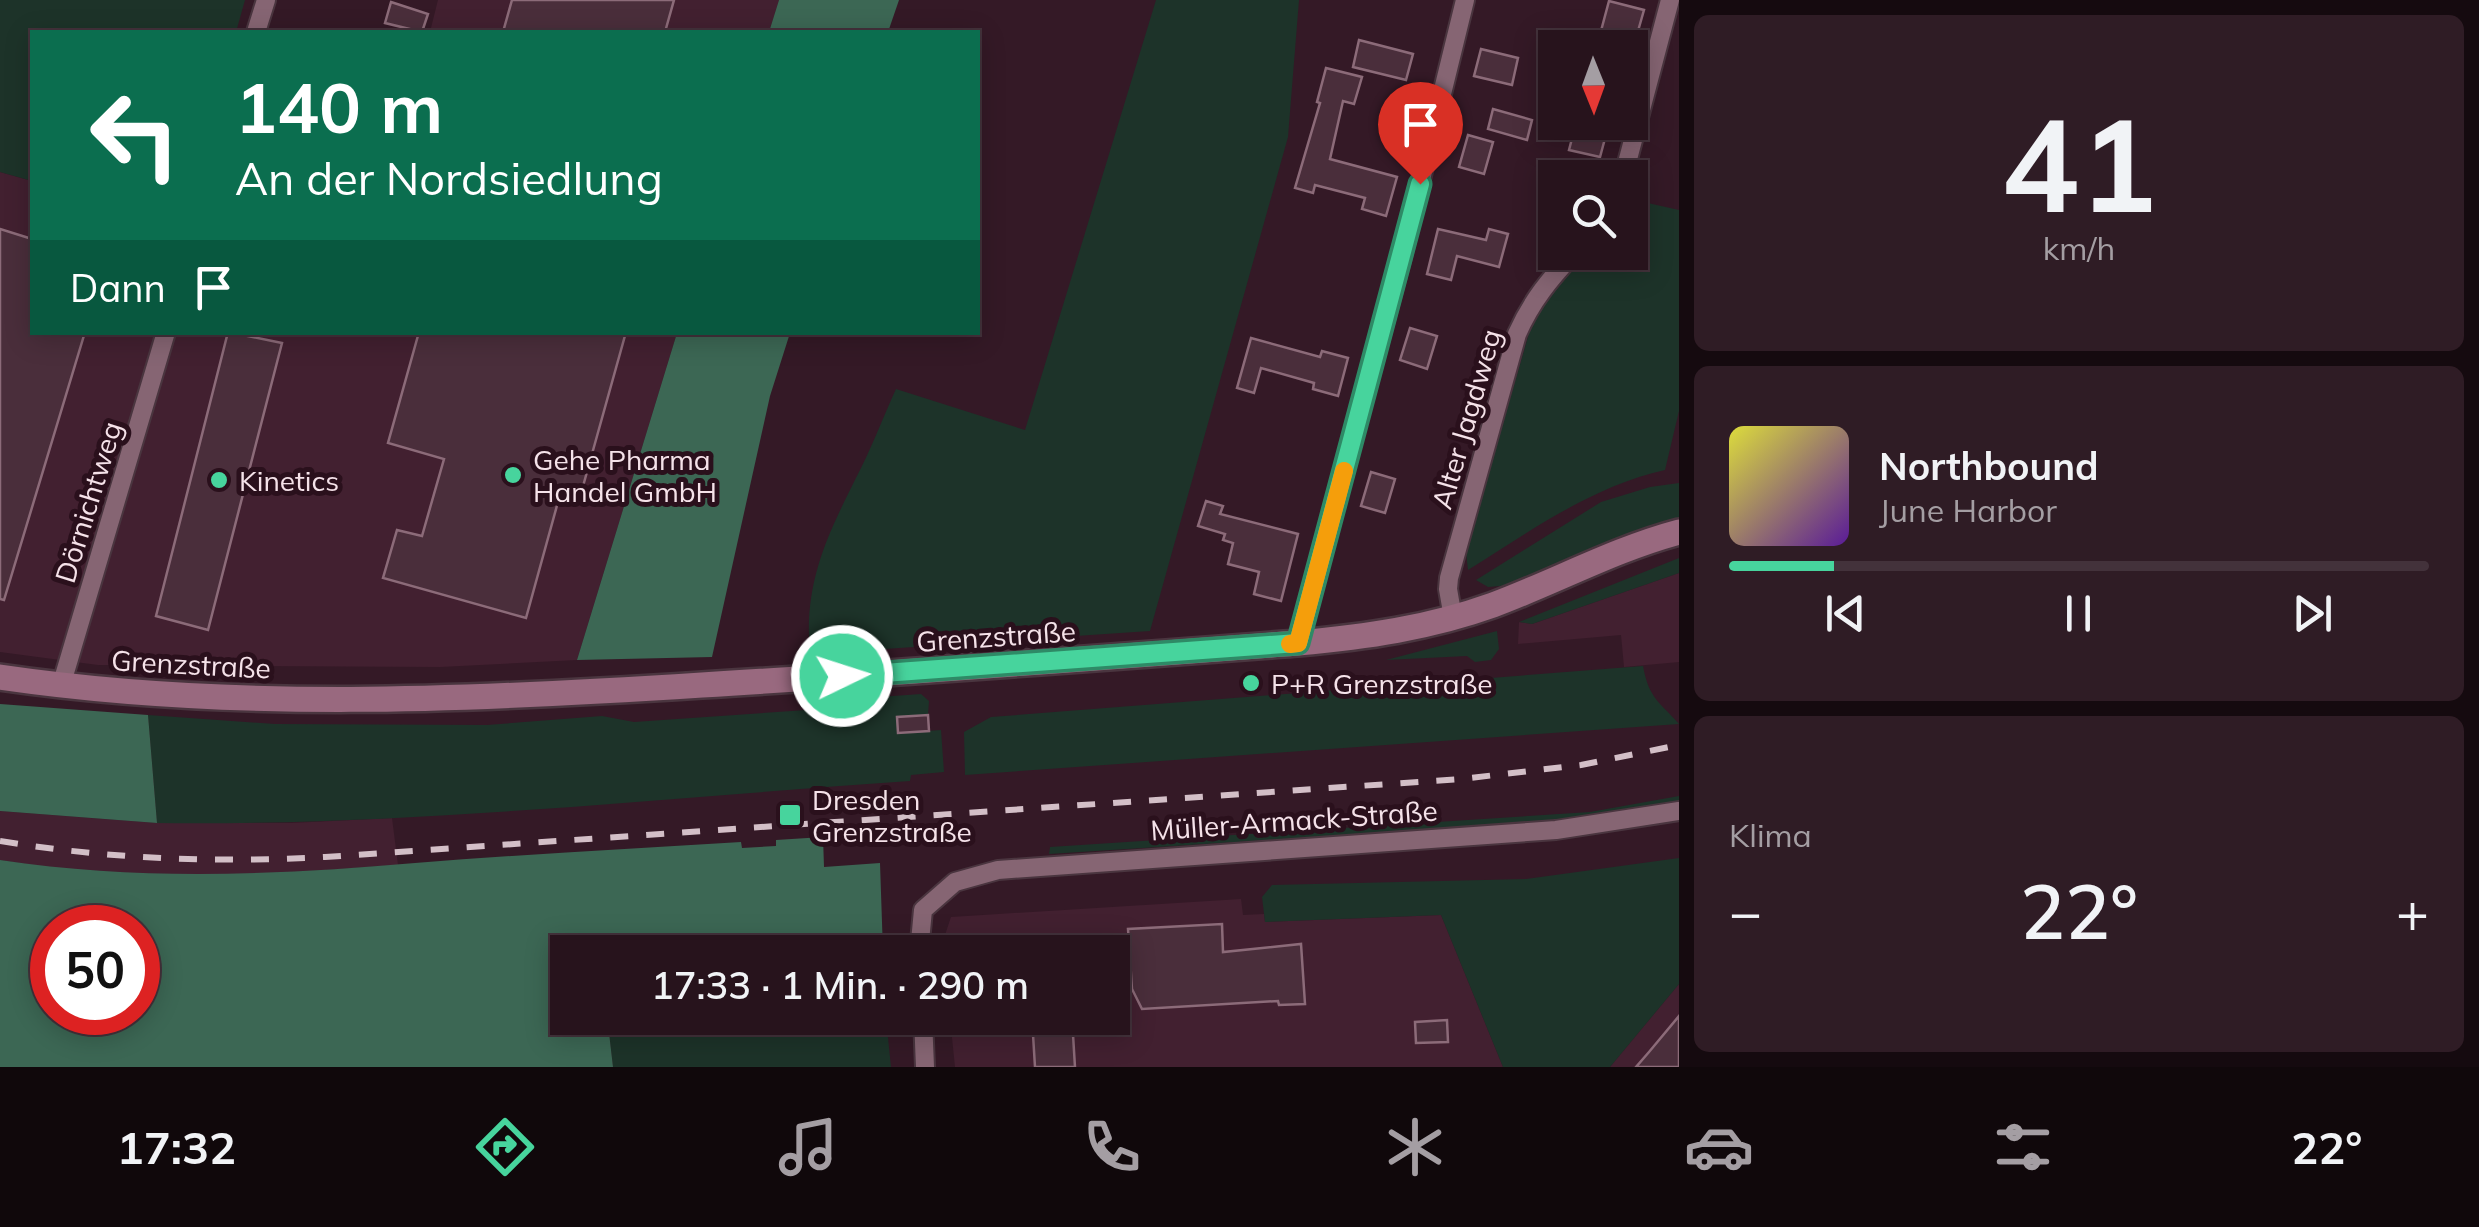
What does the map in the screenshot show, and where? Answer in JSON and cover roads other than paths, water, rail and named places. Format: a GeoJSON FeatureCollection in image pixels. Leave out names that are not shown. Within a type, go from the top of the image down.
{"type":"FeatureCollection","features":[{"type":"Feature","properties":{"kind":"main road","name":"Grenzstraße"},"geometry":{"type":"LineString","coordinates":[[0,678],[222,698],[352,700],[557,694],[1298,643],[1370,636],[1454,618],[1679,532]]}},
{"type":"Feature","properties":{"kind":"street"},"geometry":{"type":"LineString","coordinates":[[257,30],[266,0]]}},
{"type":"Feature","properties":{"kind":"street"},"geometry":{"type":"LineString","coordinates":[[1298,643],[1402,257],[1465,0]]}},
{"type":"Feature","properties":{"kind":"street"},"geometry":{"type":"LineString","coordinates":[[1629,160],[1670,0]]}},
{"type":"Feature","properties":{"kind":"street","name":"Alter Jagdweg"},"geometry":{"type":"LineString","coordinates":[[1454,618],[1449,578],[1517,334],[1530,305],[1558,270]]}},
{"type":"Feature","properties":{"kind":"street","name":"Dörnichtweg"},"geometry":{"type":"LineString","coordinates":[[61,686],[165,335]]}},
{"type":"Feature","properties":{"kind":"street","name":"Müller-Armack-Straße"},"geometry":{"type":"LineString","coordinates":[[921,935],[923,910],[954,882],[998,870],[1556,830],[1679,811]]}},
{"type":"Feature","properties":{"kind":"street"},"geometry":{"type":"LineString","coordinates":[[923,1035],[925,1067]]}},
{"type":"Feature","properties":{"kind":"railway"},"geometry":{"type":"LineString","coordinates":[[0,841],[162,858],[325,857],[1461,779],[1581,765],[1679,745]]}},
{"type":"Feature","properties":{"kind":"place","name":"Gehe Pharma Handel GmbH"},"geometry":{"type":"Point","coordinates":[513,475]}},
{"type":"Feature","properties":{"kind":"place","name":"Kinetics"},"geometry":{"type":"Point","coordinates":[219,480]}},
{"type":"Feature","properties":{"kind":"place","name":"P+R Grenzstraße"},"geometry":{"type":"Point","coordinates":[1251,683]}},
{"type":"Feature","properties":{"kind":"place","name":"Dresden Grenzstraße"},"geometry":{"type":"Point","coordinates":[790,815]}}]}
